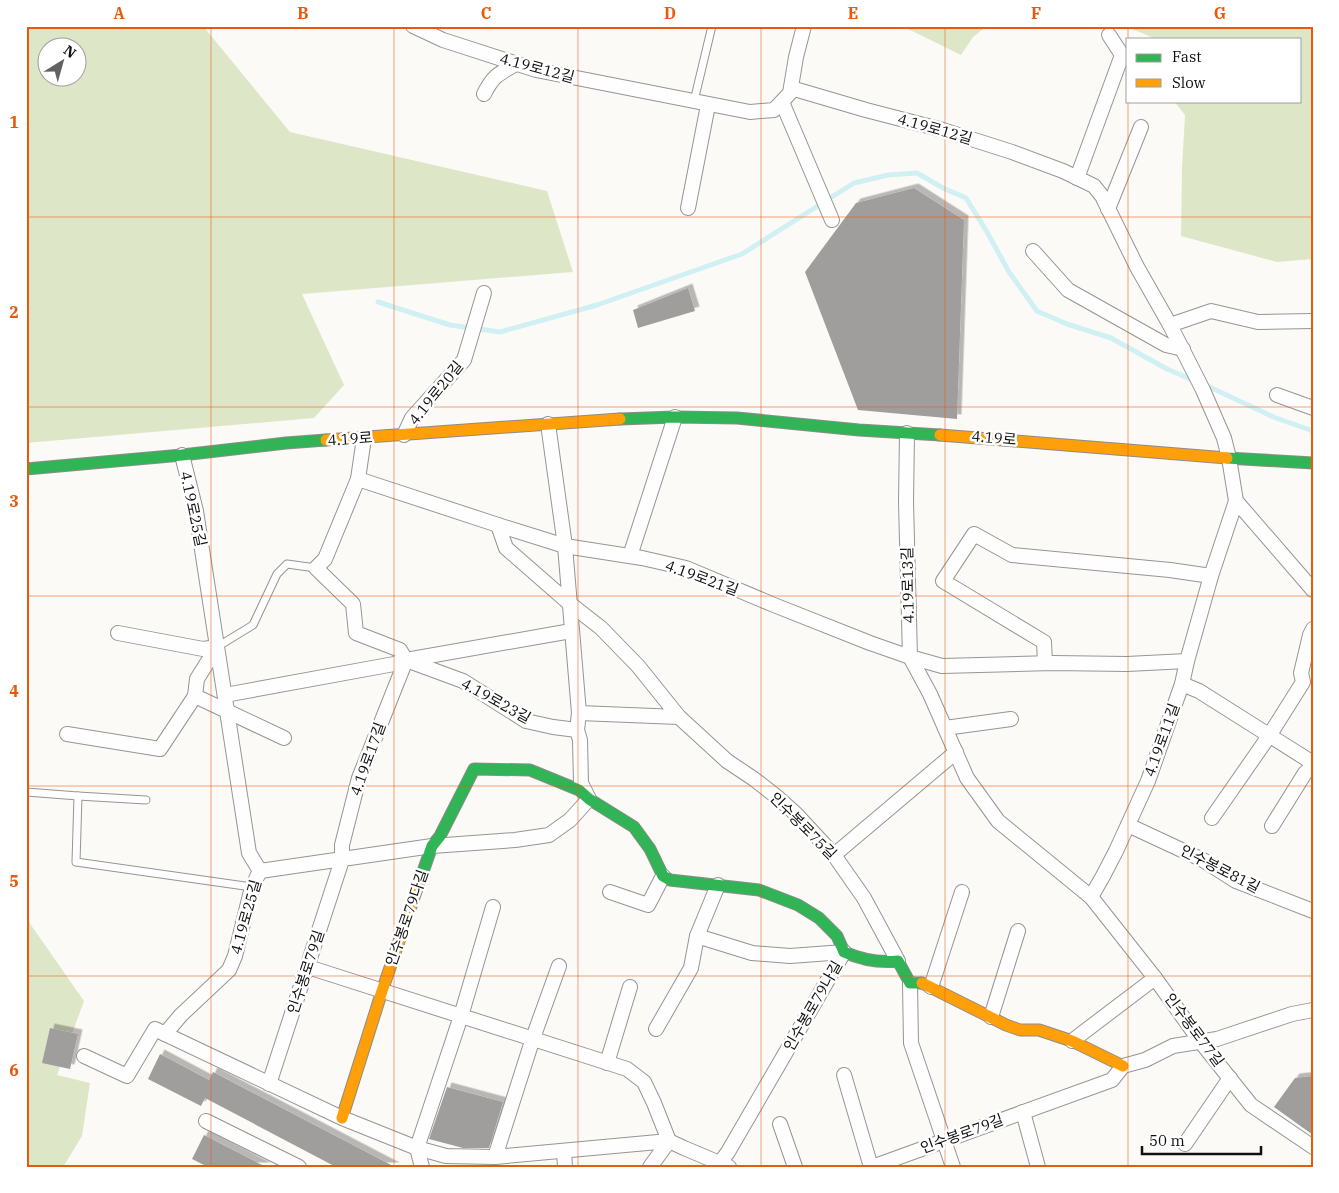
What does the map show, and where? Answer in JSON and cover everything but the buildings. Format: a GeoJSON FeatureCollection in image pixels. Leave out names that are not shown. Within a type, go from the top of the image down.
{"type":"FeatureCollection","features":[{"type":"Feature","properties":{"kind":"street","name":"4.19로12길"},"geometry":{"type":"LineString","coordinates":[[414,26],[443,40],[536,70],[750,112],[774,110],[782,102]]}},
{"type":"Feature","properties":{"kind":"street"},"geometry":{"type":"LineString","coordinates":[[804,26],[790,93],[782,102],[832,220]]}},
{"type":"Feature","properties":{"kind":"street"},"geometry":{"type":"LineString","coordinates":[[1077,178],[1122,55],[1109,35]]}},
{"type":"Feature","properties":{"kind":"street"},"geometry":{"type":"LineString","coordinates":[[484,94],[491,81],[516,64]]}},
{"type":"Feature","properties":{"kind":"street","name":"4.19로12길"},"geometry":{"type":"LineString","coordinates":[[790,88],[943,130],[1012,152],[1063,171],[1094,186],[1102,196],[1203,390],[1224,438],[1229,458]]}},
{"type":"Feature","properties":{"kind":"street"},"geometry":{"type":"LineString","coordinates":[[688,208],[708,104]]}},
{"type":"Feature","properties":{"kind":"street"},"geometry":{"type":"LineString","coordinates":[[1108,209],[1141,127]]}},
{"type":"Feature","properties":{"kind":"street"},"geometry":{"type":"LineString","coordinates":[[1033,251],[1068,290],[1166,345],[1182,349]]}},
{"type":"Feature","properties":{"kind":"street","name":"4.19로20길"},"geometry":{"type":"LineString","coordinates":[[404,435],[412,418],[464,360],[484,293]]}},
{"type":"Feature","properties":{"kind":"street"},"geometry":{"type":"LineString","coordinates":[[1170,324],[1211,311],[1258,322],[1313,321]]}},
{"type":"Feature","properties":{"kind":"street"},"geometry":{"type":"LineString","coordinates":[[1277,395],[1313,408]]}},
{"type":"Feature","properties":{"kind":"street"},"geometry":{"type":"LineString","coordinates":[[630,556],[675,417]]}},
{"type":"Feature","properties":{"kind":"street","name":"4.19로"},"geometry":{"type":"LineString","coordinates":[[26,469],[182,456],[286,443],[675,417],[737,418],[907,433],[1313,463]]}},
{"type":"Feature","properties":{"kind":"street"},"geometry":{"type":"LineString","coordinates":[[548,424],[565,546],[579,713],[577,730],[580,740],[581,783],[588,799]]}},
{"type":"Feature","properties":{"kind":"street","name":"4.19로13길"},"geometry":{"type":"LineString","coordinates":[[907,433],[906,502],[910,657],[930,694],[967,778],[998,821],[1091,897]]}},
{"type":"Feature","properties":{"kind":"street"},"geometry":{"type":"LineString","coordinates":[[316,568],[324,559],[358,479],[364,438]]}},
{"type":"Feature","properties":{"kind":"street","name":"4.19로25길"},"geometry":{"type":"LineString","coordinates":[[84,1056],[126,1076],[155,1029],[165,1034],[181,1015],[229,970],[235,956],[252,887],[260,871],[249,853],[196,511],[182,456]]}},
{"type":"Feature","properties":{"kind":"street","name":"4.19로11길"},"geometry":{"type":"LineString","coordinates":[[1091,897],[1103,876],[1148,781],[1182,684],[1211,576],[1236,501],[1229,458]]}},
{"type":"Feature","properties":{"kind":"street","name":"4.19로21길"},"geometry":{"type":"LineString","coordinates":[[358,479],[565,546],[630,556],[686,568],[774,605],[910,657],[942,666],[1187,662]]}},
{"type":"Feature","properties":{"kind":"street"},"geometry":{"type":"LineString","coordinates":[[1236,501],[1313,590]]}},
{"type":"Feature","properties":{"kind":"street"},"geometry":{"type":"LineString","coordinates":[[498,525],[506,548],[569,603]]}},
{"type":"Feature","properties":{"kind":"street"},"geometry":{"type":"LineString","coordinates":[[1045,663],[1044,642],[943,581],[974,534],[1012,555],[1170,570],[1211,576]]}},
{"type":"Feature","properties":{"kind":"street","name":"4.19로23길"},"geometry":{"type":"LineString","coordinates":[[316,568],[353,604],[356,633],[400,650],[406,660],[463,681],[526,721],[577,730]]}},
{"type":"Feature","properties":{"kind":"street","name":"인수봉로75길"},"geometry":{"type":"LineString","coordinates":[[569,603],[601,628],[638,666],[679,717],[727,761],[777,797],[796,814],[834,855],[864,898],[898,961]]}},
{"type":"Feature","properties":{"kind":"street"},"geometry":{"type":"LineString","coordinates":[[1212,818],[1269,736],[1303,682],[1301,673],[1313,628]]}},
{"type":"Feature","properties":{"kind":"street"},"geometry":{"type":"LineString","coordinates":[[225,695],[571,631]]}},
{"type":"Feature","properties":{"kind":"street"},"geometry":{"type":"LineString","coordinates":[[118,633],[202,649],[216,647]]}},
{"type":"Feature","properties":{"kind":"street"},"geometry":{"type":"LineString","coordinates":[[67,734],[160,749],[195,696],[197,679],[216,647]]}},
{"type":"Feature","properties":{"kind":"street","name":"4.19로17길"},"geometry":{"type":"LineString","coordinates":[[342,860],[342,845],[359,778],[406,660]]}},
{"type":"Feature","properties":{"kind":"street"},"geometry":{"type":"LineString","coordinates":[[1182,684],[1199,691],[1313,764],[1305,773],[1272,826]]}},
{"type":"Feature","properties":{"kind":"street"},"geometry":{"type":"LineString","coordinates":[[195,696],[284,738]]}},
{"type":"Feature","properties":{"kind":"street"},"geometry":{"type":"LineString","coordinates":[[579,713],[679,717]]}},
{"type":"Feature","properties":{"kind":"street"},"geometry":{"type":"LineString","coordinates":[[945,728],[1011,719]]}},
{"type":"Feature","properties":{"kind":"street"},"geometry":{"type":"LineString","coordinates":[[834,855],[956,752]]}},
{"type":"Feature","properties":{"kind":"street"},"geometry":{"type":"LineString","coordinates":[[432,846],[440,836],[474,769],[530,770],[578,790],[588,799],[634,828],[650,849],[663,876],[670,880],[759,890],[798,905],[820,918],[837,936],[844,952],[855,957],[889,962],[898,961],[910,982],[911,1043],[952,1167]]}},
{"type":"Feature","properties":{"kind":"street"},"geometry":{"type":"LineString","coordinates":[[260,871],[432,846],[515,840],[549,835],[570,820],[588,799]]}},
{"type":"Feature","properties":{"kind":"street","name":"인수봉로81길"},"geometry":{"type":"LineString","coordinates":[[1128,825],[1203,860],[1236,881],[1313,912]]}},
{"type":"Feature","properties":{"kind":"street","name":"인수봉로79다길"},"geometry":{"type":"LineString","coordinates":[[382,991],[432,846]]}},
{"type":"Feature","properties":{"kind":"street","name":"인수봉로79길"},"geometry":{"type":"LineString","coordinates":[[269,1084],[342,860]]}},
{"type":"Feature","properties":{"kind":"street"},"geometry":{"type":"LineString","coordinates":[[610,892],[648,905],[663,876]]}},
{"type":"Feature","properties":{"kind":"street"},"geometry":{"type":"LineString","coordinates":[[656,1029],[691,968],[697,936],[718,885]]}},
{"type":"Feature","properties":{"kind":"street"},"geometry":{"type":"LineString","coordinates":[[931,987],[962,892]]}},
{"type":"Feature","properties":{"kind":"street","name":"인수봉로77길"},"geometry":{"type":"LineString","coordinates":[[1091,897],[1155,978],[1200,1041],[1251,1104],[1313,1147]]}},
{"type":"Feature","properties":{"kind":"street"},"geometry":{"type":"LineString","coordinates":[[422,1167],[416,1148],[461,1016],[494,907]]}},
{"type":"Feature","properties":{"kind":"street"},"geometry":{"type":"LineString","coordinates":[[991,1017],[1018,931]]}},
{"type":"Feature","properties":{"kind":"street","name":"인수봉로79나길"},"geometry":{"type":"LineString","coordinates":[[697,936],[752,953],[790,956],[844,952]]}},
{"type":"Feature","properties":{"kind":"street","name":"인수봉로79나길"},"geometry":{"type":"LineString","coordinates":[[724,1165],[728,1152],[844,952]]}},
{"type":"Feature","properties":{"kind":"street"},"geometry":{"type":"LineString","coordinates":[[495,1157],[533,1038],[559,966]]}},
{"type":"Feature","properties":{"kind":"street"},"geometry":{"type":"LineString","coordinates":[[308,967],[627,1069],[644,1082],[669,1140]]}},
{"type":"Feature","properties":{"kind":"street"},"geometry":{"type":"LineString","coordinates":[[1072,1041],[1155,978]]}},
{"type":"Feature","properties":{"kind":"street"},"geometry":{"type":"LineString","coordinates":[[910,982],[922,983],[931,987],[1006,1025],[1020,1030],[1040,1030],[1072,1041],[1123,1066]]}},
{"type":"Feature","properties":{"kind":"street"},"geometry":{"type":"LineString","coordinates":[[607,1063],[630,987]]}},
{"type":"Feature","properties":{"kind":"street"},"geometry":{"type":"LineString","coordinates":[[342,1118],[382,991]]}},
{"type":"Feature","properties":{"kind":"street","name":"인수봉로79길"},"geometry":{"type":"LineString","coordinates":[[844,1076],[872,1167],[1112,1080],[1123,1066],[1146,1060],[1173,1046],[1217,1039],[1292,1014],[1313,1010]]}},
{"type":"Feature","properties":{"kind":"street"},"geometry":{"type":"LineString","coordinates":[[165,1034],[342,1118],[416,1148],[446,1156],[495,1157],[669,1140],[724,1165]]}},
{"type":"Feature","properties":{"kind":"street"},"geometry":{"type":"LineString","coordinates":[[1185,1144],[1230,1078]]}},
{"type":"Feature","properties":{"kind":"street","name":"인수봉로79길"},"geometry":{"type":"LineString","coordinates":[[1023,1112],[1038,1167]]}},
{"type":"Feature","properties":{"kind":"street"},"geometry":{"type":"LineString","coordinates":[[206,1121],[299,1167]]}},
{"type":"Feature","properties":{"kind":"street"},"geometry":{"type":"LineString","coordinates":[[780,1124],[795,1167]]}},
{"type":"Feature","properties":{"kind":"street"},"geometry":{"type":"LineString","coordinates":[[650,1167],[669,1140]]}},
{"type":"Feature","properties":{"kind":"street"},"geometry":{"type":"LineString","coordinates":[[564,1151],[565,1167]]}},
{"type":"Feature","properties":{"kind":"lane"},"geometry":{"type":"LineString","coordinates":[[694,102],[712,26]]}},
{"type":"Feature","properties":{"kind":"lane"},"geometry":{"type":"LineString","coordinates":[[216,647],[253,624],[277,574],[287,564],[316,568]]}},
{"type":"Feature","properties":{"kind":"lane"},"geometry":{"type":"LineString","coordinates":[[26,792],[146,800]]}},
{"type":"Feature","properties":{"kind":"lane"},"geometry":{"type":"LineString","coordinates":[[78,796],[76,862],[252,887]]}},
{"type":"Feature","properties":{"kind":"green space"},"geometry":{"type":"Polygon","coordinates":[[[26,26],[203,26],[290,132],[547,191],[573,272],[302,294],[344,385],[314,418],[26,443],[26,26]]]}},
{"type":"Feature","properties":{"kind":"green space"},"geometry":{"type":"Polygon","coordinates":[[[902,26],[987,26],[973,37],[961,55],[902,26]]]}},
{"type":"Feature","properties":{"kind":"green space"},"geometry":{"type":"Polygon","coordinates":[[[1125,26],[1313,26],[1313,259],[1277,262],[1181,236],[1185,115],[1175,102],[1302,102],[1302,38],[1154,38],[1125,26]]]}},
{"type":"Feature","properties":{"kind":"green space"},"geometry":{"type":"Polygon","coordinates":[[[26,918],[84,1001],[57,1075],[90,1083],[82,1136],[63,1167],[26,1167],[26,918]]]}},
{"type":"Feature","properties":{"kind":"waterway"},"geometry":{"type":"LineString","coordinates":[[378,302],[450,325],[500,332],[597,305],[742,254],[854,183],[888,175],[917,173],[943,188],[966,198],[1009,272],[1037,311],[1067,324],[1111,338],[1167,369],[1195,381]]}},
{"type":"Feature","properties":{"kind":"waterway"},"geometry":{"type":"LineString","coordinates":[[1203,384],[1276,418],[1313,431]]}},
{"type":"Feature","properties":{"kind":"traffic: fast"},"geometry":{"type":"LineString","coordinates":[[620,419],[675,417],[737,418],[859,430],[940,435]]}},
{"type":"Feature","properties":{"kind":"traffic: fast"},"geometry":{"type":"LineString","coordinates":[[26,469],[326,440]]}},
{"type":"Feature","properties":{"kind":"traffic: fast"},"geometry":{"type":"LineString","coordinates":[[1227,458],[1313,463]]}},
{"type":"Feature","properties":{"kind":"traffic: fast"},"geometry":{"type":"LineString","coordinates":[[420,880],[432,846],[440,836],[474,769],[530,770],[579,790],[589,799],[634,827],[650,849],[663,876],[670,880],[759,890],[798,905],[819,918],[837,936],[844,952],[870,960],[898,961],[910,983],[922,983]]}},
{"type":"Feature","properties":{"kind":"traffic: slow"},"geometry":{"type":"LineString","coordinates":[[326,440],[620,419]]}},
{"type":"Feature","properties":{"kind":"traffic: slow"},"geometry":{"type":"LineString","coordinates":[[940,435],[1227,458]]}},
{"type":"Feature","properties":{"kind":"traffic: slow"},"geometry":{"type":"LineString","coordinates":[[342,1118],[382,991],[420,880]]}},
{"type":"Feature","properties":{"kind":"traffic: slow"},"geometry":{"type":"LineString","coordinates":[[922,983],[1006,1025],[1020,1030],[1039,1030],[1072,1041],[1123,1066]]}}]}
